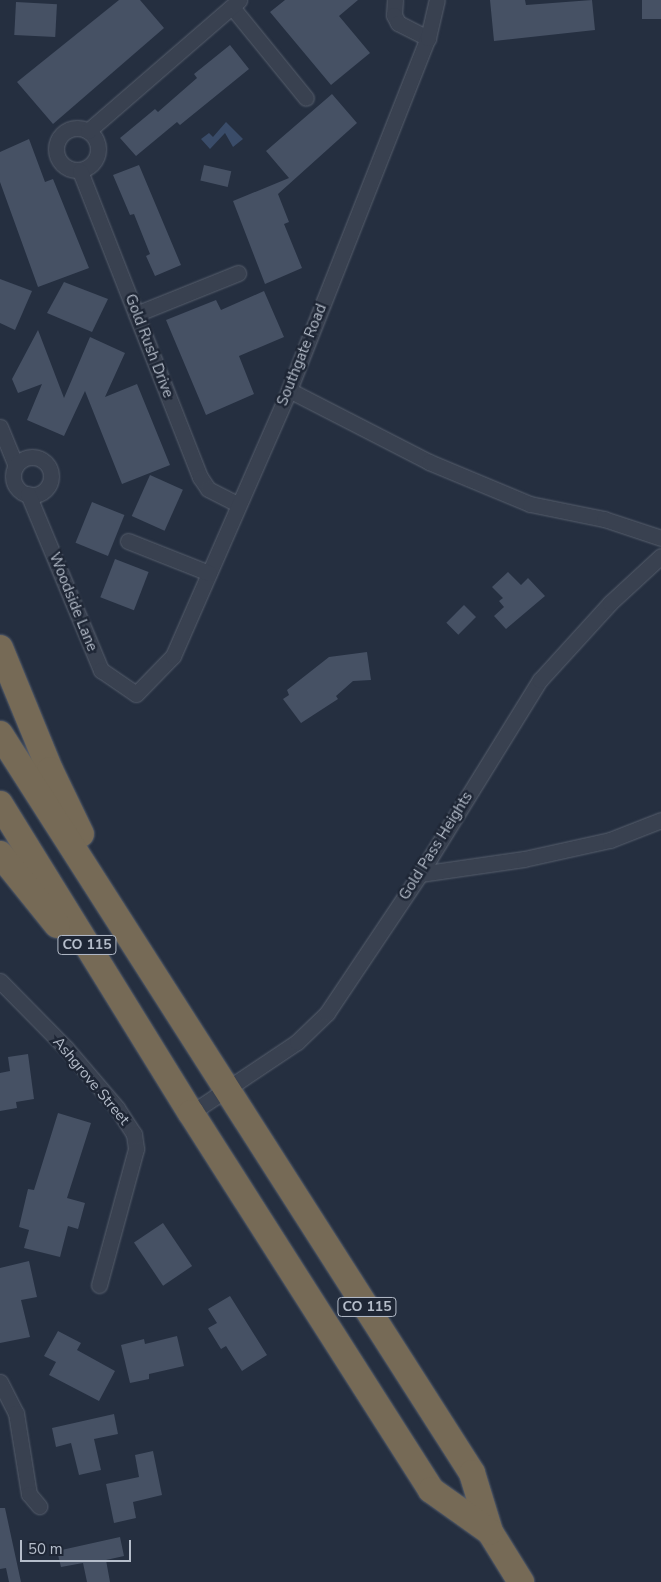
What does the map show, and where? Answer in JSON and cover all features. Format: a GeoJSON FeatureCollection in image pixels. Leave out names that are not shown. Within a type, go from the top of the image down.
{"type":"FeatureCollection","features":[{"type":"Feature","properties":{"kind":"highway"},"geometry":{"type":"LineString","coordinates":[[0,648],[50,770],[149,967]]}},
{"type":"Feature","properties":{"kind":"highway","name":"CO 115"},"geometry":{"type":"LineString","coordinates":[[0,734],[472,1473],[490,1532],[521,1582]]}},
{"type":"Feature","properties":{"kind":"highway","name":"CO 115"},"geometry":{"type":"LineString","coordinates":[[0,804],[173,1085],[431,1490],[490,1532]]}},
{"type":"Feature","properties":{"kind":"highway"},"geometry":{"type":"LineString","coordinates":[[0,854],[44,906],[173,1085]]}},
{"type":"Feature","properties":{"kind":"street"},"geometry":{"type":"LineString","coordinates":[[395,0],[394,16],[398,23],[428,38]]}},
{"type":"Feature","properties":{"kind":"street","name":"Southgate Road"},"geometry":{"type":"LineString","coordinates":[[136,694],[173,656],[289,390],[428,38],[437,0]]}},
{"type":"Feature","properties":{"kind":"street"},"geometry":{"type":"LineString","coordinates":[[88,131],[236,3],[306,98]]}},
{"type":"Feature","properties":{"kind":"street"},"geometry":{"type":"LineString","coordinates":[[75,128],[88,131],[98,142],[98,156],[91,166],[80,170],[63,165],[56,147],[66,131],[75,128]]}},
{"type":"Feature","properties":{"kind":"street","name":"Gold Rush Drive"},"geometry":{"type":"LineString","coordinates":[[80,170],[200,477],[208,488],[238,504]]}},
{"type":"Feature","properties":{"kind":"street"},"geometry":{"type":"LineString","coordinates":[[136,314],[238,273]]}},
{"type":"Feature","properties":{"kind":"street"},"geometry":{"type":"LineString","coordinates":[[289,390],[429,462],[530,504],[604,519],[661,538]]}},
{"type":"Feature","properties":{"kind":"street"},"geometry":{"type":"LineString","coordinates":[[0,427],[16,466],[14,472],[16,486],[28,494],[46,488],[50,479],[49,468],[40,458],[32,457],[16,466]]}},
{"type":"Feature","properties":{"kind":"street","name":"Woodside Lane"},"geometry":{"type":"LineString","coordinates":[[28,494],[101,670],[136,694]]}},
{"type":"Feature","properties":{"kind":"street"},"geometry":{"type":"LineString","coordinates":[[128,541],[209,574]]}},
{"type":"Feature","properties":{"kind":"street","name":"Gold Pass Heights"},"geometry":{"type":"LineString","coordinates":[[190,1112],[228,1089],[300,1040],[327,1013],[420,874],[540,680],[610,603],[661,556]]}},
{"type":"Feature","properties":{"kind":"street"},"geometry":{"type":"LineString","coordinates":[[420,874],[524,859],[610,840],[661,820]]}},
{"type":"Feature","properties":{"kind":"street","name":"Ashgrove Street"},"geometry":{"type":"LineString","coordinates":[[2,986],[66,1048],[117,1108],[134,1134],[136,1149],[99,1285]]}},
{"type":"Feature","properties":{"kind":"street"},"geometry":{"type":"LineString","coordinates":[[0,1382],[16,1413],[29,1494],[39,1506]]}},
{"type":"Feature","properties":{"kind":"water"},"geometry":{"type":"Polygon","coordinates":[[[226,122],[243,139],[233,147],[225,133],[210,149],[201,139],[209,133],[213,137],[226,122]]]}},
{"type":"Feature","properties":{"kind":"building"},"geometry":{"type":"Polygon","coordinates":[[[119,0],[140,0],[164,28],[53,124],[17,82],[119,0]]]}},
{"type":"Feature","properties":{"kind":"building"},"geometry":{"type":"Polygon","coordinates":[[[285,0],[358,0],[339,16],[370,53],[331,85],[270,12],[285,0]]]}},
{"type":"Feature","properties":{"kind":"building"},"geometry":{"type":"Polygon","coordinates":[[[490,0],[525,0],[526,5],[592,0],[595,30],[494,41],[490,0]]]}},
{"type":"Feature","properties":{"kind":"building"},"geometry":{"type":"Polygon","coordinates":[[[642,0],[661,0],[661,19],[642,19],[642,0]]]}},
{"type":"Feature","properties":{"kind":"building"},"geometry":{"type":"Polygon","coordinates":[[[16,2],[57,4],[55,37],[14,35],[16,2]]]}},
{"type":"Feature","properties":{"kind":"building"},"geometry":{"type":"Polygon","coordinates":[[[230,45],[249,69],[180,125],[177,122],[136,156],[120,138],[155,109],[158,112],[197,78],[194,74],[230,45]]]}},
{"type":"Feature","properties":{"kind":"building"},"geometry":{"type":"Polygon","coordinates":[[[332,94],[357,123],[278,194],[289,222],[284,224],[302,268],[265,284],[233,201],[289,178],[266,151],[332,94]]]}},
{"type":"Feature","properties":{"kind":"building"},"geometry":{"type":"Polygon","coordinates":[[[29,139],[45,182],[53,179],[89,268],[38,287],[0,182],[0,152],[29,139]]]}},
{"type":"Feature","properties":{"kind":"building"},"geometry":{"type":"Polygon","coordinates":[[[139,165],[181,265],[155,276],[146,256],[150,254],[134,214],[130,215],[113,175],[139,165]]]}},
{"type":"Feature","properties":{"kind":"building"},"geometry":{"type":"Polygon","coordinates":[[[204,165],[231,171],[228,187],[200,181],[204,165]]]}},
{"type":"Feature","properties":{"kind":"building"},"geometry":{"type":"Polygon","coordinates":[[[0,279],[32,291],[15,330],[0,323],[0,279]]]}},
{"type":"Feature","properties":{"kind":"building"},"geometry":{"type":"Polygon","coordinates":[[[64,282],[108,299],[92,332],[47,313],[64,282]]]}},
{"type":"Feature","properties":{"kind":"building"},"geometry":{"type":"Polygon","coordinates":[[[264,291],[284,337],[239,356],[254,394],[206,415],[166,320],[216,300],[221,310],[264,291]]]}},
{"type":"Feature","properties":{"kind":"building"},"geometry":{"type":"Polygon","coordinates":[[[38,330],[64,398],[90,337],[125,353],[105,397],[137,384],[170,465],[122,484],[85,391],[64,436],[27,420],[42,384],[18,393],[12,379],[38,330]]]}},
{"type":"Feature","properties":{"kind":"building"},"geometry":{"type":"Polygon","coordinates":[[[150,475],[183,490],[165,531],[132,516],[150,475]]]}},
{"type":"Feature","properties":{"kind":"building"},"geometry":{"type":"Polygon","coordinates":[[[92,502],[124,515],[108,556],[76,543],[92,502]]]}},
{"type":"Feature","properties":{"kind":"building"},"geometry":{"type":"Polygon","coordinates":[[[115,559],[149,572],[134,610],[100,597],[115,559]]]}},
{"type":"Feature","properties":{"kind":"building"},"geometry":{"type":"Polygon","coordinates":[[[508,572],[521,585],[528,578],[545,596],[506,629],[494,616],[504,607],[499,601],[503,598],[492,587],[508,572]]]}},
{"type":"Feature","properties":{"kind":"building"},"geometry":{"type":"Polygon","coordinates":[[[464,605],[476,617],[458,635],[446,623],[464,605]]]}},
{"type":"Feature","properties":{"kind":"building"},"geometry":{"type":"Polygon","coordinates":[[[367,652],[371,680],[353,681],[336,696],[338,699],[301,723],[283,699],[289,695],[287,690],[329,657],[367,652]]]}},
{"type":"Feature","properties":{"kind":"building"},"geometry":{"type":"Polygon","coordinates":[[[28,1054],[34,1099],[16,1102],[17,1108],[0,1111],[0,1073],[10,1071],[8,1057],[28,1054]]]}},
{"type":"Feature","properties":{"kind":"building"},"geometry":{"type":"Polygon","coordinates":[[[58,1113],[91,1123],[67,1198],[85,1203],[78,1229],[68,1226],[60,1257],[24,1248],[29,1230],[19,1227],[28,1189],[34,1190],[58,1113]]]}},
{"type":"Feature","properties":{"kind":"building"},"geometry":{"type":"Polygon","coordinates":[[[163,1223],[192,1266],[163,1286],[134,1243],[163,1223]]]}},
{"type":"Feature","properties":{"kind":"building"},"geometry":{"type":"Polygon","coordinates":[[[29,1261],[37,1297],[21,1300],[30,1337],[0,1343],[0,1268],[29,1261]]]}},
{"type":"Feature","properties":{"kind":"building"},"geometry":{"type":"Polygon","coordinates":[[[230,1296],[267,1355],[242,1371],[226,1346],[221,1349],[208,1328],[217,1323],[208,1309],[230,1296]]]}},
{"type":"Feature","properties":{"kind":"building"},"geometry":{"type":"Polygon","coordinates":[[[58,1331],[81,1343],[77,1350],[115,1371],[99,1401],[49,1375],[56,1362],[44,1356],[58,1331]]]}},
{"type":"Feature","properties":{"kind":"building"},"geometry":{"type":"Polygon","coordinates":[[[177,1336],[184,1366],[149,1374],[149,1379],[130,1383],[121,1345],[144,1339],[145,1344],[177,1336]]]}},
{"type":"Feature","properties":{"kind":"building"},"geometry":{"type":"Polygon","coordinates":[[[114,1414],[118,1434],[94,1439],[101,1470],[79,1475],[71,1443],[56,1447],[52,1428],[114,1414]]]}},
{"type":"Feature","properties":{"kind":"building"},"geometry":{"type":"Polygon","coordinates":[[[153,1451],[162,1495],[133,1502],[136,1518],[114,1523],[106,1484],[139,1477],[135,1455],[153,1451]]]}},
{"type":"Feature","properties":{"kind":"building"},"geometry":{"type":"Polygon","coordinates":[[[0,1508],[5,1508],[21,1582],[9,1582],[6,1568],[0,1569],[0,1508]]]}},
{"type":"Feature","properties":{"kind":"building"},"geometry":{"type":"Polygon","coordinates":[[[120,1537],[124,1556],[106,1560],[110,1582],[87,1582],[83,1563],[61,1567],[57,1551],[120,1537]]]}}]}
